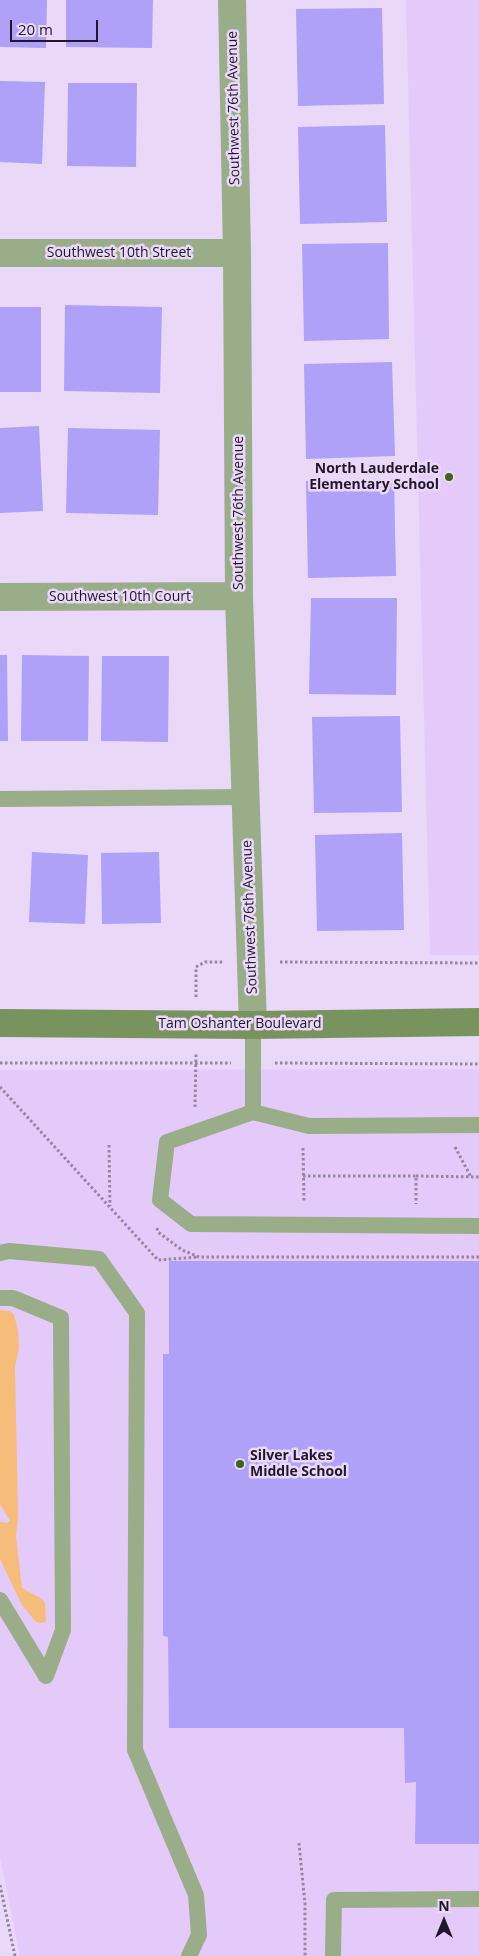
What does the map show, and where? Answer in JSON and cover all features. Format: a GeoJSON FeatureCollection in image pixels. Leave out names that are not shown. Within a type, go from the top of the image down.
{"type":"FeatureCollection","features":[{"type":"Feature","properties":{"kind":"street","name":"Southwest 76th Avenue"},"geometry":{"type":"LineString","coordinates":[[232,0],[237,253],[239,596],[253,1025]]}},
{"type":"Feature","properties":{"kind":"street","name":"Southwest 10th Street"},"geometry":{"type":"LineString","coordinates":[[0,253],[237,253]]}},
{"type":"Feature","properties":{"kind":"street","name":"Southwest 10th Court"},"geometry":{"type":"LineString","coordinates":[[0,597],[239,596]]}},
{"type":"Feature","properties":{"kind":"street","name":"Tam Oshanter Boulevard"},"geometry":{"type":"LineString","coordinates":[[0,1023],[253,1025],[479,1022]]}},
{"type":"Feature","properties":{"kind":"lane"},"geometry":{"type":"LineString","coordinates":[[0,799],[246,797]]}},
{"type":"Feature","properties":{"kind":"lane"},"geometry":{"type":"LineString","coordinates":[[253,1025],[253,1112]]}},
{"type":"Feature","properties":{"kind":"lane"},"geometry":{"type":"LineString","coordinates":[[479,1125],[309,1126],[253,1112],[167,1142],[160,1200],[191,1224],[479,1226]]}},
{"type":"Feature","properties":{"kind":"lane"},"geometry":{"type":"LineString","coordinates":[[0,1253],[9,1251],[99,1259],[137,1313],[135,1750],[196,1895],[199,1935],[189,1956]]}},
{"type":"Feature","properties":{"kind":"lane"},"geometry":{"type":"LineString","coordinates":[[0,1298],[13,1298],[61,1318],[63,1630],[46,1676],[0,1600]]}},
{"type":"Feature","properties":{"kind":"lane"},"geometry":{"type":"LineString","coordinates":[[333,1956],[334,1900],[479,1899]]}},
{"type":"Feature","properties":{"kind":"path"},"geometry":{"type":"LineString","coordinates":[[312,962],[479,963]]}},
{"type":"Feature","properties":{"kind":"path"},"geometry":{"type":"LineString","coordinates":[[0,1064],[479,1064]]}},
{"type":"Feature","properties":{"kind":"path"},"geometry":{"type":"LineString","coordinates":[[0,1087],[158,1260],[199,1257]]}},
{"type":"Feature","properties":{"kind":"path"},"geometry":{"type":"LineString","coordinates":[[303,1125],[304,1257]]}},
{"type":"Feature","properties":{"kind":"path"},"geometry":{"type":"LineString","coordinates":[[442,1125],[472,1177]]}},
{"type":"Feature","properties":{"kind":"path"},"geometry":{"type":"LineString","coordinates":[[109,1144],[110,1207]]}},
{"type":"Feature","properties":{"kind":"path"},"geometry":{"type":"LineString","coordinates":[[303,1176],[479,1177]]}},
{"type":"Feature","properties":{"kind":"path"},"geometry":{"type":"LineString","coordinates":[[416,1176],[417,1257]]}},
{"type":"Feature","properties":{"kind":"path"},"geometry":{"type":"LineString","coordinates":[[299,1843],[305,1904],[305,1956]]}},
{"type":"Feature","properties":{"kind":"path"},"geometry":{"type":"LineString","coordinates":[[0,1885],[15,1956]]}},
{"type":"Feature","properties":{"kind":"shaded area","name":"North Lauderdale Elementary School"},"geometry":{"type":"Polygon","coordinates":[[[406,0],[479,0],[479,955],[430,955],[406,0]]]}},
{"type":"Feature","properties":{"kind":"shaded area","name":"Silver Lakes Middle School"},"geometry":{"type":"Polygon","coordinates":[[[479,1069],[479,1956],[20,1956],[0,1857],[0,1070],[479,1069]]]}},
{"type":"Feature","properties":{"kind":"shaded area"},"geometry":{"type":"Polygon","coordinates":[[[0,1310],[10,1311],[14,1315],[18,1330],[19,1348],[15,1366],[18,1516],[16,1537],[22,1588],[42,1599],[45,1603],[46,1622],[41,1623],[36,1622],[22,1605],[0,1559],[0,1522],[7,1523],[10,1521],[0,1504],[0,1310]]]}},
{"type":"Feature","properties":{"kind":"building"},"geometry":{"type":"Polygon","coordinates":[[[0,0],[47,0],[46,48],[0,47],[0,0]]]}},
{"type":"Feature","properties":{"kind":"building"},"geometry":{"type":"Polygon","coordinates":[[[66,0],[153,0],[152,48],[66,47],[66,0]]]}},
{"type":"Feature","properties":{"kind":"building"},"geometry":{"type":"Polygon","coordinates":[[[382,8],[384,104],[298,106],[296,9],[382,8]]]}},
{"type":"Feature","properties":{"kind":"building"},"geometry":{"type":"Polygon","coordinates":[[[0,81],[45,82],[42,164],[0,162],[0,81]]]}},
{"type":"Feature","properties":{"kind":"building"},"geometry":{"type":"Polygon","coordinates":[[[68,83],[137,83],[136,167],[67,166],[68,83]]]}},
{"type":"Feature","properties":{"kind":"building"},"geometry":{"type":"Polygon","coordinates":[[[385,125],[387,222],[300,224],[298,127],[385,125]]]}},
{"type":"Feature","properties":{"kind":"building"},"geometry":{"type":"Polygon","coordinates":[[[388,243],[389,339],[304,341],[302,244],[388,243]]]}},
{"type":"Feature","properties":{"kind":"building"},"geometry":{"type":"Polygon","coordinates":[[[65,305],[162,307],[160,393],[64,391],[65,305]]]}},
{"type":"Feature","properties":{"kind":"building"},"geometry":{"type":"Polygon","coordinates":[[[0,307],[41,307],[41,392],[0,392],[0,307]]]}},
{"type":"Feature","properties":{"kind":"building"},"geometry":{"type":"Polygon","coordinates":[[[392,362],[395,456],[306,459],[304,364],[392,362]]]}},
{"type":"Feature","properties":{"kind":"building"},"geometry":{"type":"Polygon","coordinates":[[[39,426],[43,511],[0,513],[0,428],[39,426]]]}},
{"type":"Feature","properties":{"kind":"building"},"geometry":{"type":"Polygon","coordinates":[[[68,428],[160,430],[158,515],[66,513],[68,428]]]}},
{"type":"Feature","properties":{"kind":"building"},"geometry":{"type":"Polygon","coordinates":[[[394,479],[396,576],[308,578],[306,481],[394,479]]]}},
{"type":"Feature","properties":{"kind":"building"},"geometry":{"type":"Polygon","coordinates":[[[311,598],[397,598],[396,695],[309,694],[311,598]]]}},
{"type":"Feature","properties":{"kind":"building"},"geometry":{"type":"Polygon","coordinates":[[[0,655],[7,655],[8,741],[0,741],[0,655]]]}},
{"type":"Feature","properties":{"kind":"building"},"geometry":{"type":"Polygon","coordinates":[[[22,655],[89,656],[88,741],[21,741],[22,655]]]}},
{"type":"Feature","properties":{"kind":"building"},"geometry":{"type":"Polygon","coordinates":[[[102,656],[169,656],[168,742],[101,741],[102,656]]]}},
{"type":"Feature","properties":{"kind":"building"},"geometry":{"type":"Polygon","coordinates":[[[400,716],[402,812],[314,813],[312,717],[400,716]]]}},
{"type":"Feature","properties":{"kind":"building"},"geometry":{"type":"Polygon","coordinates":[[[402,833],[404,930],[317,931],[315,835],[402,833]]]}},
{"type":"Feature","properties":{"kind":"building"},"geometry":{"type":"Polygon","coordinates":[[[32,852],[88,855],[85,924],[29,922],[32,852]]]}},
{"type":"Feature","properties":{"kind":"building"},"geometry":{"type":"Polygon","coordinates":[[[159,852],[161,923],[102,924],[101,853],[159,852]]]}},
{"type":"Feature","properties":{"kind":"building","name":"Silver Lakes Middle School"},"geometry":{"type":"Polygon","coordinates":[[[169,1261],[479,1261],[479,1844],[415,1844],[416,1782],[405,1783],[404,1728],[169,1728],[168,1637],[163,1636],[163,1354],[169,1354],[169,1261]]]}},
{"type":"Feature","properties":{"kind":"place","name":"North Lauderdale Elementary School"},"geometry":{"type":"Point","coordinates":[449,477]}},
{"type":"Feature","properties":{"kind":"place","name":"Silver Lakes Middle School"},"geometry":{"type":"Point","coordinates":[240,1464]}}]}
